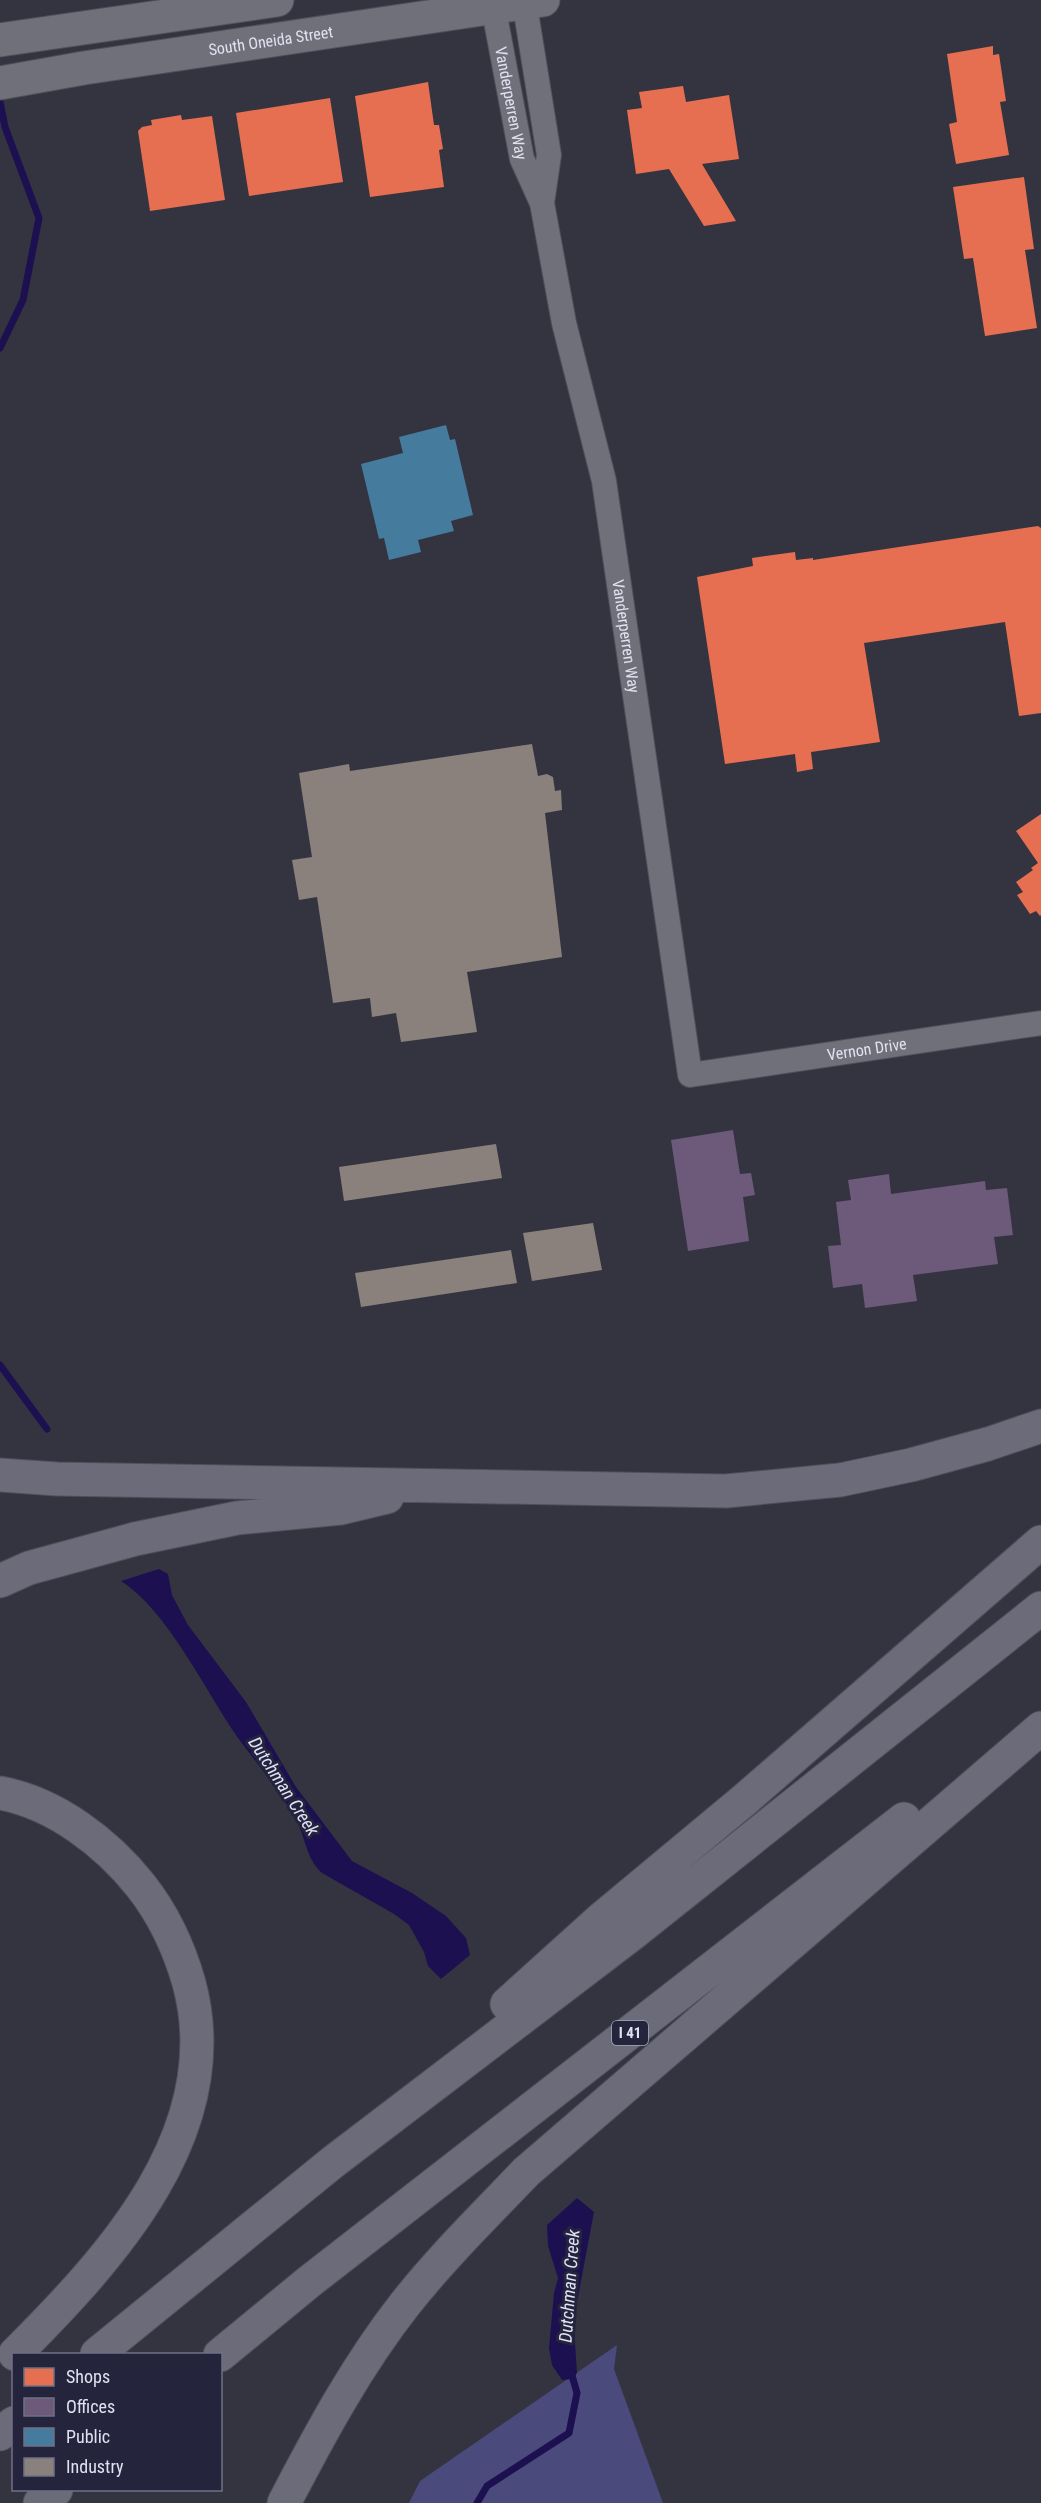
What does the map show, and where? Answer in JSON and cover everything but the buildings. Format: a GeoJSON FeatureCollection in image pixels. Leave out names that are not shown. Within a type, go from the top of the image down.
{"type":"FeatureCollection","features":[{"type":"Feature","properties":{"kind":"highway"},"geometry":{"type":"LineString","coordinates":[[0,1475],[68,1480],[714,1491],[840,1480],[911,1465],[988,1444],[1041,1426]]}},
{"type":"Feature","properties":{"kind":"highway"},"geometry":{"type":"LineString","coordinates":[[0,1581],[29,1568],[135,1539],[237,1518],[341,1508],[439,1485]]}},
{"type":"Feature","properties":{"kind":"highway"},"geometry":{"type":"LineString","coordinates":[[333,2162],[600,1920],[743,1801],[1041,1542]]}},
{"type":"Feature","properties":{"kind":"highway"},"geometry":{"type":"LineString","coordinates":[[99,2353],[333,2162],[632,1934],[1041,1608]]}},
{"type":"Feature","properties":{"kind":"highway","name":"I 41"},"geometry":{"type":"LineString","coordinates":[[222,2353],[320,2274],[1041,1713]]}},
{"type":"Feature","properties":{"kind":"highway"},"geometry":{"type":"LineString","coordinates":[[284,2503],[324,2427],[375,2346],[405,2304],[457,2243],[526,2172],[1041,1728]]}},
{"type":"Feature","properties":{"kind":"highway"},"geometry":{"type":"LineString","coordinates":[[0,1793],[50,1810],[97,1841],[126,1868],[150,1897],[168,1928],[183,1963],[194,2000],[196,2032],[192,2086],[186,2117],[149,2197],[92,2274],[17,2353]]}},
{"type":"Feature","properties":{"kind":"highway"},"geometry":{"type":"LineString","coordinates":[[0,2368],[12,2358]]}},
{"type":"Feature","properties":{"kind":"highway"},"geometry":{"type":"LineString","coordinates":[[0,2434],[12,2424]]}},
{"type":"Feature","properties":{"kind":"highway"},"geometry":{"type":"LineString","coordinates":[[40,2503],[55,2491]]}},
{"type":"Feature","properties":{"kind":"street"},"geometry":{"type":"LineString","coordinates":[[4,40],[277,0]]}},
{"type":"Feature","properties":{"kind":"street","name":"South Oneida Street"},"geometry":{"type":"LineString","coordinates":[[7,81],[515,2]]}},
{"type":"Feature","properties":{"kind":"street","name":"Vanderperren Way"},"geometry":{"type":"LineString","coordinates":[[515,2],[549,155],[542,203],[564,323],[604,481],[690,1074]]}},
{"type":"Feature","properties":{"kind":"street","name":"Vernon Drive"},"geometry":{"type":"LineString","coordinates":[[690,1074],[1041,1023]]}},
{"type":"Feature","properties":{"kind":"shaded area"},"geometry":{"type":"Polygon","coordinates":[[[617,2345],[614,2369],[663,2503],[409,2503],[420,2481],[617,2345]]]}},
{"type":"Feature","properties":{"kind":"water"},"geometry":{"type":"Polygon","coordinates":[[[159,1569],[168,1574],[172,1595],[188,1625],[246,1702],[296,1787],[352,1861],[412,1893],[446,1916],[466,1938],[470,1955],[441,1979],[428,1966],[424,1952],[409,1925],[322,1873],[317,1867],[309,1855],[290,1809],[238,1738],[170,1631],[138,1594],[121,1581],[159,1569]]]}},
{"type":"Feature","properties":{"kind":"water"},"geometry":{"type":"Polygon","coordinates":[[[577,2198],[594,2212],[578,2297],[573,2312],[577,2373],[573,2379],[562,2380],[552,2365],[549,2348],[554,2293],[558,2278],[548,2246],[547,2225],[577,2198]]]}},
{"type":"Feature","properties":{"kind":"waterway","name":"Dutchman Creek"},"geometry":{"type":"LineString","coordinates":[[0,102],[5,127],[39,218],[23,300],[0,348]]}},
{"type":"Feature","properties":{"kind":"waterway","name":"Dutchman Creek"},"geometry":{"type":"LineString","coordinates":[[0,1365],[47,1429]]}},
{"type":"Feature","properties":{"kind":"waterway","name":"Dutchman Creek"},"geometry":{"type":"LineString","coordinates":[[477,2503],[487,2486],[569,2433],[577,2393],[571,2372]]}}]}
